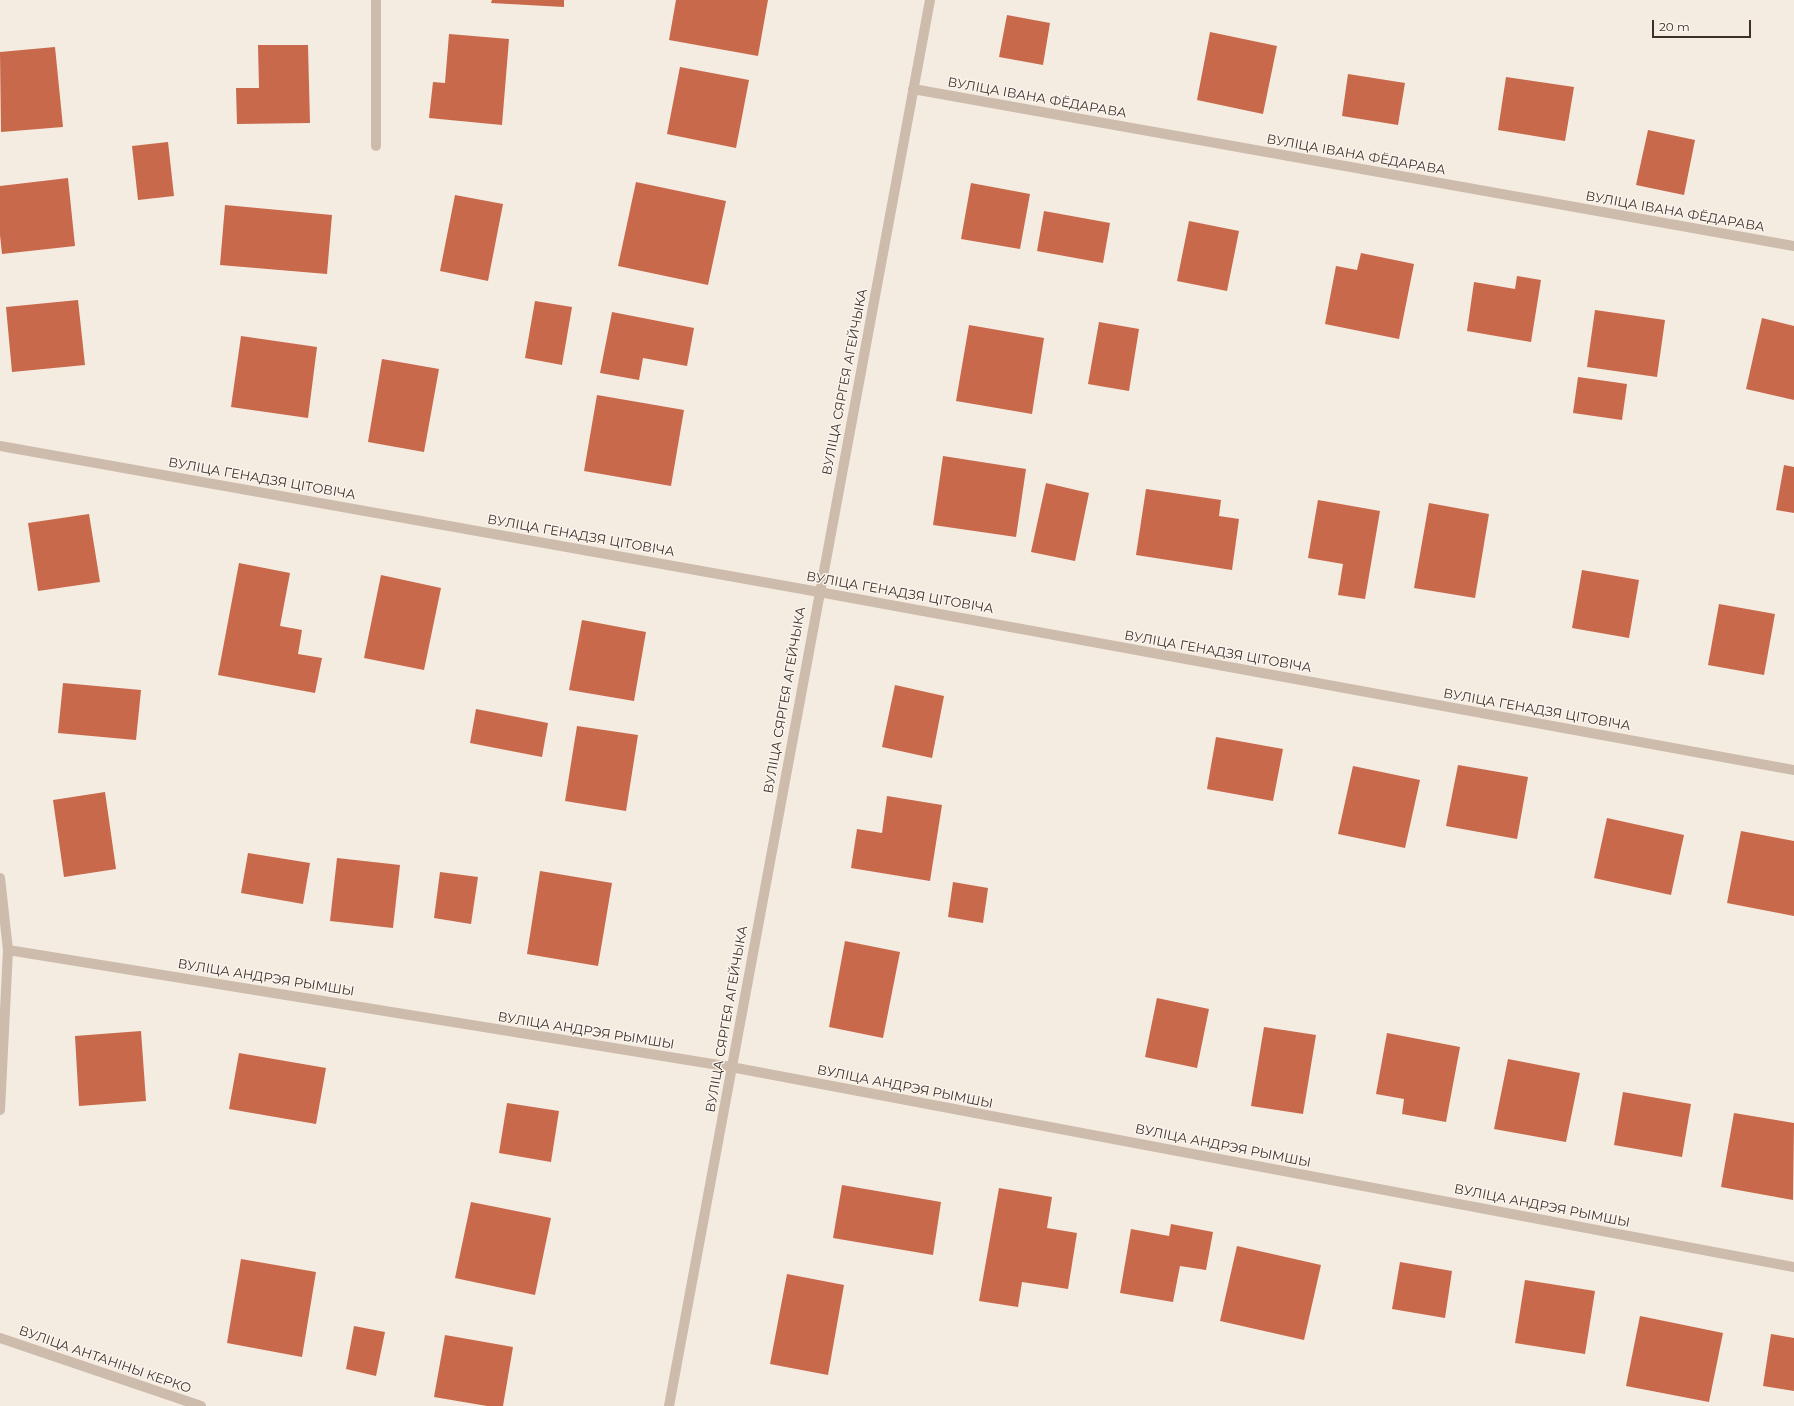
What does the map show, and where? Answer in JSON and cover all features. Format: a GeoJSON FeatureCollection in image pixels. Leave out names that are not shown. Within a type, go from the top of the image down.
{"type":"FeatureCollection","features":[{"type":"Feature","properties":{"kind":"street"},"geometry":{"type":"LineString","coordinates":[[376,0],[376,146]]}},
{"type":"Feature","properties":{"kind":"street","name":"ВУЛІЦА СЯРГЕЯ АГЕЙЧЫКА"},"geometry":{"type":"LineString","coordinates":[[669,1406],[930,0]]}},
{"type":"Feature","properties":{"kind":"street","name":"ВУЛІЦА ІВАНА ФЁДАРАВА"},"geometry":{"type":"LineString","coordinates":[[913,89],[1794,246]]}},
{"type":"Feature","properties":{"kind":"street","name":"ВУЛІЦА ГЕНАДЗЯ ЦІТОВІЧА"},"geometry":{"type":"LineString","coordinates":[[0,446],[819,592],[1794,770]]}},
{"type":"Feature","properties":{"kind":"street"},"geometry":{"type":"LineString","coordinates":[[0,878],[8,950],[0,1110]]}},
{"type":"Feature","properties":{"kind":"street","name":"ВУЛІЦА АНДРЭЯ РЫМШЫ"},"geometry":{"type":"LineString","coordinates":[[8,950],[731,1068],[1794,1266]]}},
{"type":"Feature","properties":{"kind":"street","name":"ВУЛІЦА АНТАНІНЫ КЕРКО"},"geometry":{"type":"LineString","coordinates":[[0,1338],[201,1406]]}},
{"type":"Feature","properties":{"kind":"building"},"geometry":{"type":"Polygon","coordinates":[[[492,0],[564,0],[564,7],[491,3],[492,0]]]}},
{"type":"Feature","properties":{"kind":"building"},"geometry":{"type":"Polygon","coordinates":[[[676,0],[768,0],[758,56],[669,40],[676,0]]]}},
{"type":"Feature","properties":{"kind":"building"},"geometry":{"type":"Polygon","coordinates":[[[1007,15],[1050,23],[1043,65],[999,57],[1007,15]]]}},
{"type":"Feature","properties":{"kind":"building"},"geometry":{"type":"Polygon","coordinates":[[[1210,32],[1277,46],[1263,114],[1197,100],[1210,32]]]}},
{"type":"Feature","properties":{"kind":"building"},"geometry":{"type":"Polygon","coordinates":[[[449,34],[509,39],[502,125],[429,118],[433,82],[445,83],[449,34]]]}},
{"type":"Feature","properties":{"kind":"building"},"geometry":{"type":"Polygon","coordinates":[[[258,45],[308,45],[310,123],[237,124],[236,88],[259,88],[258,45]]]}},
{"type":"Feature","properties":{"kind":"building"},"geometry":{"type":"Polygon","coordinates":[[[55,47],[63,127],[1,132],[0,52],[55,47]]]}},
{"type":"Feature","properties":{"kind":"building"},"geometry":{"type":"Polygon","coordinates":[[[680,67],[749,80],[736,148],[667,134],[680,67]]]}},
{"type":"Feature","properties":{"kind":"building"},"geometry":{"type":"Polygon","coordinates":[[[1348,74],[1405,83],[1398,125],[1342,116],[1348,74]]]}},
{"type":"Feature","properties":{"kind":"building"},"geometry":{"type":"Polygon","coordinates":[[[1506,77],[1574,87],[1565,141],[1498,130],[1506,77]]]}},
{"type":"Feature","properties":{"kind":"building"},"geometry":{"type":"Polygon","coordinates":[[[1648,130],[1695,140],[1684,195],[1636,185],[1648,130]]]}},
{"type":"Feature","properties":{"kind":"building"},"geometry":{"type":"Polygon","coordinates":[[[168,142],[174,196],[138,200],[132,146],[168,142]]]}},
{"type":"Feature","properties":{"kind":"building"},"geometry":{"type":"Polygon","coordinates":[[[68,178],[75,246],[2,254],[0,235],[0,186],[68,178]]]}},
{"type":"Feature","properties":{"kind":"building"},"geometry":{"type":"Polygon","coordinates":[[[636,182],[726,201],[708,285],[618,266],[636,182]]]}},
{"type":"Feature","properties":{"kind":"building"},"geometry":{"type":"Polygon","coordinates":[[[971,183],[1030,194],[1020,249],[961,239],[971,183]]]}},
{"type":"Feature","properties":{"kind":"building"},"geometry":{"type":"Polygon","coordinates":[[[455,195],[503,204],[488,281],[440,271],[455,195]]]}},
{"type":"Feature","properties":{"kind":"building"},"geometry":{"type":"Polygon","coordinates":[[[225,205],[332,215],[327,274],[220,265],[225,205]]]}},
{"type":"Feature","properties":{"kind":"building"},"geometry":{"type":"Polygon","coordinates":[[[1044,211],[1110,223],[1103,263],[1037,251],[1044,211]]]}},
{"type":"Feature","properties":{"kind":"building"},"geometry":{"type":"Polygon","coordinates":[[[1189,221],[1239,231],[1227,291],[1177,281],[1189,221]]]}},
{"type":"Feature","properties":{"kind":"building"},"geometry":{"type":"Polygon","coordinates":[[[1361,253],[1414,264],[1399,339],[1325,324],[1336,266],[1357,270],[1361,253]]]}},
{"type":"Feature","properties":{"kind":"building"},"geometry":{"type":"Polygon","coordinates":[[[1517,276],[1541,280],[1531,342],[1467,331],[1474,282],[1515,289],[1517,276]]]}},
{"type":"Feature","properties":{"kind":"building"},"geometry":{"type":"Polygon","coordinates":[[[78,300],[85,365],[12,372],[6,307],[78,300]]]}},
{"type":"Feature","properties":{"kind":"building"},"geometry":{"type":"Polygon","coordinates":[[[535,301],[572,307],[562,365],[525,358],[535,301]]]}},
{"type":"Feature","properties":{"kind":"building"},"geometry":{"type":"Polygon","coordinates":[[[1595,310],[1665,320],[1657,377],[1587,367],[1595,310]]]}},
{"type":"Feature","properties":{"kind":"building"},"geometry":{"type":"Polygon","coordinates":[[[612,312],[694,328],[687,366],[643,358],[639,380],[600,373],[612,312]]]}},
{"type":"Feature","properties":{"kind":"building"},"geometry":{"type":"Polygon","coordinates":[[[1762,318],[1794,326],[1794,400],[1746,389],[1762,318]]]}},
{"type":"Feature","properties":{"kind":"building"},"geometry":{"type":"Polygon","coordinates":[[[1099,322],[1139,329],[1129,391],[1088,384],[1099,322]]]}},
{"type":"Feature","properties":{"kind":"building"},"geometry":{"type":"Polygon","coordinates":[[[969,325],[1044,338],[1032,414],[956,401],[969,325]]]}},
{"type":"Feature","properties":{"kind":"building"},"geometry":{"type":"Polygon","coordinates":[[[241,336],[317,347],[308,418],[231,407],[241,336]]]}},
{"type":"Feature","properties":{"kind":"building"},"geometry":{"type":"Polygon","coordinates":[[[382,359],[439,369],[424,452],[368,442],[382,359]]]}},
{"type":"Feature","properties":{"kind":"building"},"geometry":{"type":"Polygon","coordinates":[[[1578,377],[1627,384],[1622,420],[1573,413],[1578,377]]]}},
{"type":"Feature","properties":{"kind":"building"},"geometry":{"type":"Polygon","coordinates":[[[597,395],[684,410],[671,486],[584,471],[597,395]]]}},
{"type":"Feature","properties":{"kind":"building"},"geometry":{"type":"Polygon","coordinates":[[[943,456],[1026,469],[1016,537],[933,525],[943,456]]]}},
{"type":"Feature","properties":{"kind":"building"},"geometry":{"type":"Polygon","coordinates":[[[1784,465],[1794,467],[1794,513],[1776,510],[1784,465]]]}},
{"type":"Feature","properties":{"kind":"building"},"geometry":{"type":"Polygon","coordinates":[[[1046,483],[1089,493],[1075,561],[1031,552],[1046,483]]]}},
{"type":"Feature","properties":{"kind":"building"},"geometry":{"type":"Polygon","coordinates":[[[1146,489],[1221,500],[1219,516],[1239,519],[1232,570],[1136,555],[1146,489]]]}},
{"type":"Feature","properties":{"kind":"building"},"geometry":{"type":"Polygon","coordinates":[[[1318,500],[1380,511],[1365,599],[1338,595],[1343,564],[1308,558],[1318,500]]]}},
{"type":"Feature","properties":{"kind":"building"},"geometry":{"type":"Polygon","coordinates":[[[1429,503],[1489,514],[1475,598],[1414,588],[1429,503]]]}},
{"type":"Feature","properties":{"kind":"building"},"geometry":{"type":"Polygon","coordinates":[[[89,514],[100,582],[38,591],[28,523],[89,514]]]}},
{"type":"Feature","properties":{"kind":"building"},"geometry":{"type":"Polygon","coordinates":[[[239,563],[290,573],[280,626],[302,630],[298,654],[322,658],[315,693],[218,675],[239,563]]]}},
{"type":"Feature","properties":{"kind":"building"},"geometry":{"type":"Polygon","coordinates":[[[1582,570],[1639,580],[1629,638],[1572,628],[1582,570]]]}},
{"type":"Feature","properties":{"kind":"building"},"geometry":{"type":"Polygon","coordinates":[[[381,575],[441,588],[424,670],[364,658],[381,575]]]}},
{"type":"Feature","properties":{"kind":"building"},"geometry":{"type":"Polygon","coordinates":[[[1719,604],[1775,614],[1764,675],[1708,665],[1719,604]]]}},
{"type":"Feature","properties":{"kind":"building"},"geometry":{"type":"Polygon","coordinates":[[[582,620],[646,632],[634,701],[569,690],[582,620]]]}},
{"type":"Feature","properties":{"kind":"building"},"geometry":{"type":"Polygon","coordinates":[[[63,683],[141,690],[136,740],[58,733],[63,683]]]}},
{"type":"Feature","properties":{"kind":"building"},"geometry":{"type":"Polygon","coordinates":[[[895,685],[944,696],[932,758],[882,747],[895,685]]]}},
{"type":"Feature","properties":{"kind":"building"},"geometry":{"type":"Polygon","coordinates":[[[476,709],[548,723],[542,757],[470,743],[476,709]]]}},
{"type":"Feature","properties":{"kind":"building"},"geometry":{"type":"Polygon","coordinates":[[[577,726],[638,735],[626,811],[565,801],[577,726]]]}},
{"type":"Feature","properties":{"kind":"building"},"geometry":{"type":"Polygon","coordinates":[[[1216,737],[1283,749],[1273,801],[1207,789],[1216,737]]]}},
{"type":"Feature","properties":{"kind":"building"},"geometry":{"type":"Polygon","coordinates":[[[1458,765],[1528,777],[1517,839],[1446,826],[1458,765]]]}},
{"type":"Feature","properties":{"kind":"building"},"geometry":{"type":"Polygon","coordinates":[[[1353,766],[1420,780],[1405,848],[1338,834],[1353,766]]]}},
{"type":"Feature","properties":{"kind":"building"},"geometry":{"type":"Polygon","coordinates":[[[105,792],[116,869],[64,877],[53,800],[105,792]]]}},
{"type":"Feature","properties":{"kind":"building"},"geometry":{"type":"Polygon","coordinates":[[[887,796],[942,805],[930,881],[851,868],[857,829],[882,833],[887,796]]]}},
{"type":"Feature","properties":{"kind":"building"},"geometry":{"type":"Polygon","coordinates":[[[1607,818],[1684,835],[1671,895],[1594,878],[1607,818]]]}},
{"type":"Feature","properties":{"kind":"building"},"geometry":{"type":"Polygon","coordinates":[[[1741,831],[1794,841],[1794,916],[1727,903],[1741,831]]]}},
{"type":"Feature","properties":{"kind":"building"},"geometry":{"type":"Polygon","coordinates":[[[248,853],[310,863],[303,904],[241,893],[248,853]]]}},
{"type":"Feature","properties":{"kind":"building"},"geometry":{"type":"Polygon","coordinates":[[[337,858],[400,865],[393,928],[330,921],[337,858]]]}},
{"type":"Feature","properties":{"kind":"building"},"geometry":{"type":"Polygon","coordinates":[[[540,871],[612,883],[598,966],[527,954],[540,871]]]}},
{"type":"Feature","properties":{"kind":"building"},"geometry":{"type":"Polygon","coordinates":[[[440,872],[478,877],[471,924],[434,918],[440,872]]]}},
{"type":"Feature","properties":{"kind":"building"},"geometry":{"type":"Polygon","coordinates":[[[953,882],[988,888],[983,923],[948,917],[953,882]]]}},
{"type":"Feature","properties":{"kind":"building"},"geometry":{"type":"Polygon","coordinates":[[[845,941],[900,952],[883,1038],[829,1027],[845,941]]]}},
{"type":"Feature","properties":{"kind":"building"},"geometry":{"type":"Polygon","coordinates":[[[1157,998],[1209,1009],[1197,1068],[1145,1057],[1157,998]]]}},
{"type":"Feature","properties":{"kind":"building"},"geometry":{"type":"Polygon","coordinates":[[[1264,1027],[1316,1035],[1303,1114],[1251,1106],[1264,1027]]]}},
{"type":"Feature","properties":{"kind":"building"},"geometry":{"type":"Polygon","coordinates":[[[141,1031],[146,1101],[79,1106],[75,1036],[141,1031]]]}},
{"type":"Feature","properties":{"kind":"building"},"geometry":{"type":"Polygon","coordinates":[[[1387,1033],[1460,1047],[1446,1122],[1402,1114],[1404,1099],[1376,1094],[1387,1033]]]}},
{"type":"Feature","properties":{"kind":"building"},"geometry":{"type":"Polygon","coordinates":[[[239,1053],[326,1068],[316,1124],[229,1109],[239,1053]]]}},
{"type":"Feature","properties":{"kind":"building"},"geometry":{"type":"Polygon","coordinates":[[[1508,1059],[1580,1073],[1566,1142],[1494,1129],[1508,1059]]]}},
{"type":"Feature","properties":{"kind":"building"},"geometry":{"type":"Polygon","coordinates":[[[1623,1092],[1691,1104],[1682,1157],[1614,1145],[1623,1092]]]}},
{"type":"Feature","properties":{"kind":"building"},"geometry":{"type":"Polygon","coordinates":[[[507,1103],[559,1111],[551,1162],[499,1153],[507,1103]]]}},
{"type":"Feature","properties":{"kind":"building"},"geometry":{"type":"Polygon","coordinates":[[[1734,1113],[1794,1123],[1793,1200],[1721,1187],[1734,1113]]]}},
{"type":"Feature","properties":{"kind":"building"},"geometry":{"type":"Polygon","coordinates":[[[842,1185],[941,1202],[933,1255],[833,1238],[842,1185]]]}},
{"type":"Feature","properties":{"kind":"building"},"geometry":{"type":"Polygon","coordinates":[[[999,1188],[1052,1197],[1047,1228],[1077,1233],[1068,1289],[1022,1282],[1018,1307],[979,1301],[999,1188]]]}},
{"type":"Feature","properties":{"kind":"building"},"geometry":{"type":"Polygon","coordinates":[[[471,1202],[551,1218],[535,1295],[455,1278],[471,1202]]]}},
{"type":"Feature","properties":{"kind":"building"},"geometry":{"type":"Polygon","coordinates":[[[1171,1224],[1213,1232],[1206,1270],[1180,1266],[1173,1302],[1120,1293],[1131,1229],[1169,1236],[1171,1224]]]}},
{"type":"Feature","properties":{"kind":"building"},"geometry":{"type":"Polygon","coordinates":[[[1237,1246],[1321,1265],[1304,1340],[1220,1321],[1237,1246]]]}},
{"type":"Feature","properties":{"kind":"building"},"geometry":{"type":"Polygon","coordinates":[[[241,1259],[316,1272],[302,1357],[227,1343],[241,1259]]]}},
{"type":"Feature","properties":{"kind":"building"},"geometry":{"type":"Polygon","coordinates":[[[1400,1262],[1452,1271],[1445,1318],[1392,1309],[1400,1262]]]}},
{"type":"Feature","properties":{"kind":"building"},"geometry":{"type":"Polygon","coordinates":[[[787,1274],[844,1285],[828,1375],[770,1364],[787,1274]]]}},
{"type":"Feature","properties":{"kind":"building"},"geometry":{"type":"Polygon","coordinates":[[[1525,1280],[1595,1291],[1585,1354],[1515,1343],[1525,1280]]]}},
{"type":"Feature","properties":{"kind":"building"},"geometry":{"type":"Polygon","coordinates":[[[1640,1316],[1723,1333],[1709,1402],[1626,1386],[1640,1316]]]}},
{"type":"Feature","properties":{"kind":"building"},"geometry":{"type":"Polygon","coordinates":[[[354,1326],[385,1332],[376,1376],[346,1369],[354,1326]]]}},
{"type":"Feature","properties":{"kind":"building"},"geometry":{"type":"Polygon","coordinates":[[[1771,1334],[1794,1338],[1794,1391],[1763,1386],[1771,1334]]]}},
{"type":"Feature","properties":{"kind":"building"},"geometry":{"type":"Polygon","coordinates":[[[445,1335],[513,1347],[503,1406],[487,1406],[434,1397],[445,1335]]]}}]}
